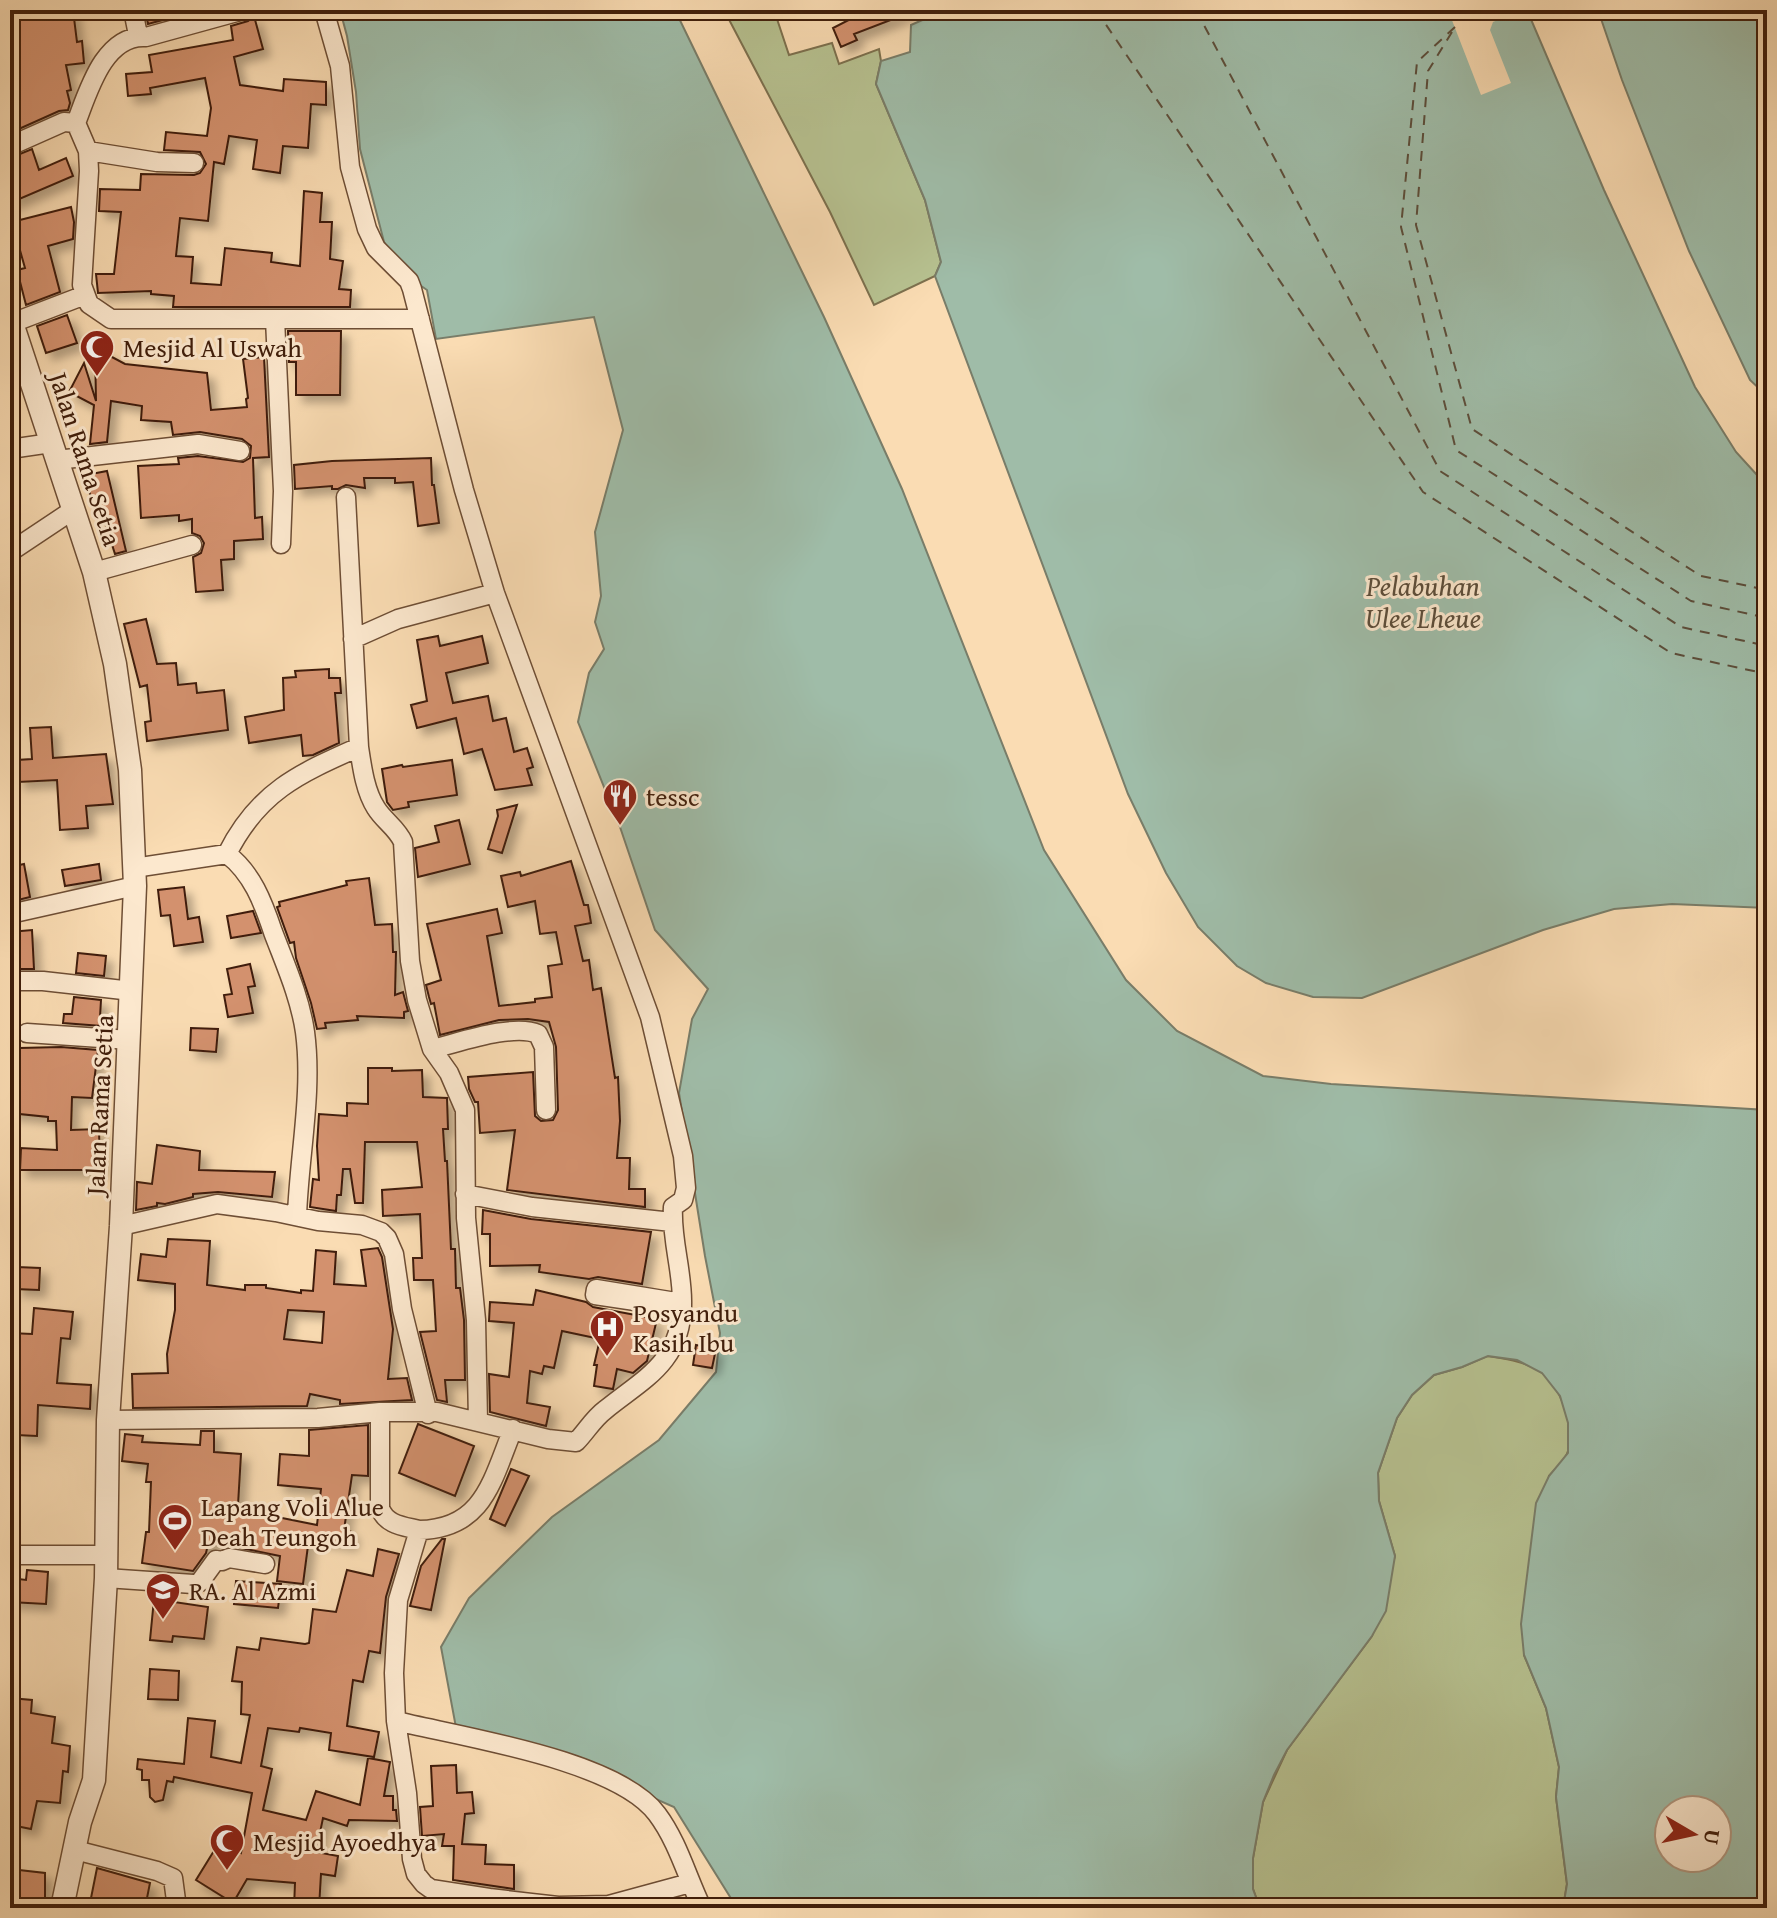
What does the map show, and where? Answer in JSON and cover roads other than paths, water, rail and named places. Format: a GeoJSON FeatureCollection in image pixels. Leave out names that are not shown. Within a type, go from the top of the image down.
{"type":"FeatureCollection","features":[{"type":"Feature","properties":{"kind":"street"},"geometry":{"type":"LineString","coordinates":[[133,10],[138,35]]}},
{"type":"Feature","properties":{"kind":"street"},"geometry":{"type":"LineString","coordinates":[[244,10],[146,37],[138,35],[106,57],[94,74],[76,123],[88,151],[82,285],[85,295],[94,309],[111,319],[420,319]]}},
{"type":"Feature","properties":{"kind":"street"},"geometry":{"type":"LineString","coordinates":[[108,1420],[318,1418],[380,1412],[437,1412],[548,1439],[576,1442],[603,1411],[654,1373],[677,1334],[682,1303],[672,1222],[673,1207],[685,1197],[683,1156],[650,1017],[495,593],[464,490],[409,281],[384,258],[367,229],[350,167],[340,66],[324,10]]}},
{"type":"Feature","properties":{"kind":"street"},"geometry":{"type":"LineString","coordinates":[[10,146],[64,122],[76,123]]}},
{"type":"Feature","properties":{"kind":"street"},"geometry":{"type":"LineString","coordinates":[[88,151],[157,162],[194,163]]}},
{"type":"Feature","properties":{"kind":"street"},"geometry":{"type":"LineString","coordinates":[[11,320],[85,295]]}},
{"type":"Feature","properties":{"kind":"street"},"geometry":{"type":"LineString","coordinates":[[275,319],[283,491],[281,544]]}},
{"type":"Feature","properties":{"kind":"street","name":"Jalan Rama Setia"},"geometry":{"type":"LineString","coordinates":[[11,320],[94,572],[115,664],[130,770],[134,877],[130,1040],[108,1420],[107,1555],[94,1780],[80,1822],[62,1908]]}},
{"type":"Feature","properties":{"kind":"street"},"geometry":{"type":"LineString","coordinates":[[10,449],[54,452],[198,444],[240,451]]}},
{"type":"Feature","properties":{"kind":"street"},"geometry":{"type":"LineString","coordinates":[[346,497],[359,747],[374,805],[399,833],[403,842],[413,982],[432,1049],[449,1073],[465,1110],[465,1194],[476,1320],[478,1421]]}},
{"type":"Feature","properties":{"kind":"street"},"geometry":{"type":"LineString","coordinates":[[10,552],[73,510]]}},
{"type":"Feature","properties":{"kind":"street"},"geometry":{"type":"LineString","coordinates":[[94,572],[192,545]]}},
{"type":"Feature","properties":{"kind":"street"},"geometry":{"type":"LineString","coordinates":[[353,639],[398,619],[495,593]]}},
{"type":"Feature","properties":{"kind":"street"},"geometry":{"type":"LineString","coordinates":[[10,914],[134,877],[227,854],[240,829],[269,795],[313,767],[359,747]]}},
{"type":"Feature","properties":{"kind":"street"},"geometry":{"type":"LineString","coordinates":[[227,854],[239,863],[260,896],[305,1030],[307,1057],[297,1216]]}},
{"type":"Feature","properties":{"kind":"street"},"geometry":{"type":"LineString","coordinates":[[10,981],[43,981],[132,991]]}},
{"type":"Feature","properties":{"kind":"street"},"geometry":{"type":"LineString","coordinates":[[432,1049],[511,1031],[527,1030],[538,1034],[544,1047],[546,1110]]}},
{"type":"Feature","properties":{"kind":"street"},"geometry":{"type":"LineString","coordinates":[[27,1033],[130,1040]]}},
{"type":"Feature","properties":{"kind":"street"},"geometry":{"type":"LineString","coordinates":[[465,1194],[532,1207],[672,1222]]}},
{"type":"Feature","properties":{"kind":"street"},"geometry":{"type":"LineString","coordinates":[[121,1226],[217,1204],[362,1225],[381,1232],[394,1254],[402,1309],[428,1414]]}},
{"type":"Feature","properties":{"kind":"street"},"geometry":{"type":"LineString","coordinates":[[380,1412],[380,1508],[389,1522],[419,1530],[438,1530],[477,1509],[513,1429]]}},
{"type":"Feature","properties":{"kind":"street"},"geometry":{"type":"LineString","coordinates":[[419,1530],[398,1600],[394,1673],[396,1721],[416,1874],[424,1884],[440,1892],[488,1903],[558,1906],[609,1905],[690,1883]]}},
{"type":"Feature","properties":{"kind":"street"},"geometry":{"type":"LineString","coordinates":[[10,1555],[107,1555]]}},
{"type":"Feature","properties":{"kind":"street"},"geometry":{"type":"LineString","coordinates":[[106,1578],[193,1584],[200,1582],[216,1560],[229,1558],[265,1564]]}},
{"type":"Feature","properties":{"kind":"street"},"geometry":{"type":"LineString","coordinates":[[396,1721],[565,1761],[623,1786],[659,1816],[673,1839],[702,1908]]}},
{"type":"Feature","properties":{"kind":"street"},"geometry":{"type":"LineString","coordinates":[[75,1850],[173,1878],[177,1908]]}},
{"type":"Feature","properties":{"kind":"water"},"geometry":{"type":"Polygon","coordinates":[[[340,10],[675,10],[824,317],[902,489],[1044,850],[1126,980],[1177,1031],[1263,1076],[1331,1084],[1767,1110],[1767,1908],[1563,1908],[1567,1884],[1556,1797],[1559,1767],[1546,1708],[1524,1655],[1521,1624],[1536,1503],[1549,1476],[1568,1453],[1568,1423],[1560,1396],[1542,1373],[1517,1360],[1488,1356],[1434,1375],[1412,1395],[1397,1418],[1378,1473],[1379,1501],[1395,1556],[1386,1611],[1372,1636],[1287,1750],[1274,1775],[1263,1802],[1253,1858],[1253,1889],[1260,1908],[737,1908],[674,1807],[561,1757],[457,1733],[441,1647],[469,1598],[552,1517],[659,1440],[716,1372],[720,1333],[679,1093],[692,1019],[708,989],[655,930],[620,827],[578,722],[589,673],[604,649],[595,622],[601,596],[595,532],[623,430],[594,317],[436,339],[427,290],[397,269],[384,242],[360,149],[356,92],[340,10]]]}},
{"type":"Feature","properties":{"kind":"water","name":"Pelabuhan Ulee Lheue"},"geometry":{"type":"Polygon","coordinates":[[[945,10],[1527,10],[1604,190],[1695,387],[1736,452],[1767,486],[1767,908],[1672,904],[1614,909],[1543,930],[1362,998],[1313,997],[1266,983],[1237,966],[1198,927],[1166,873],[1128,794],[935,276],[941,262],[925,200],[876,84],[881,61],[910,52],[911,25],[945,10]]]}},
{"type":"Feature","properties":{"kind":"water"},"geometry":{"type":"Polygon","coordinates":[[[1598,10],[1767,10],[1767,396],[1750,380],[1689,251],[1598,10]]]}},
{"type":"Feature","properties":{"kind":"place","name":"Mesjid Al Uswah"},"geometry":{"type":"Point","coordinates":[97,378]}},
{"type":"Feature","properties":{"kind":"place","name":"tessc"},"geometry":{"type":"Point","coordinates":[620,827]}},
{"type":"Feature","properties":{"kind":"place","name":"Posyandu Kasih Ibu"},"geometry":{"type":"Point","coordinates":[607,1358]}},
{"type":"Feature","properties":{"kind":"place","name":"Lapang Voli Alue Deah Teungoh"},"geometry":{"type":"Point","coordinates":[175,1552]}},
{"type":"Feature","properties":{"kind":"place","name":"RA. Al Azmi"},"geometry":{"type":"Point","coordinates":[163,1621]}},
{"type":"Feature","properties":{"kind":"place","name":"Mesjid Ayoedhya"},"geometry":{"type":"Point","coordinates":[227,1872]}}]}
